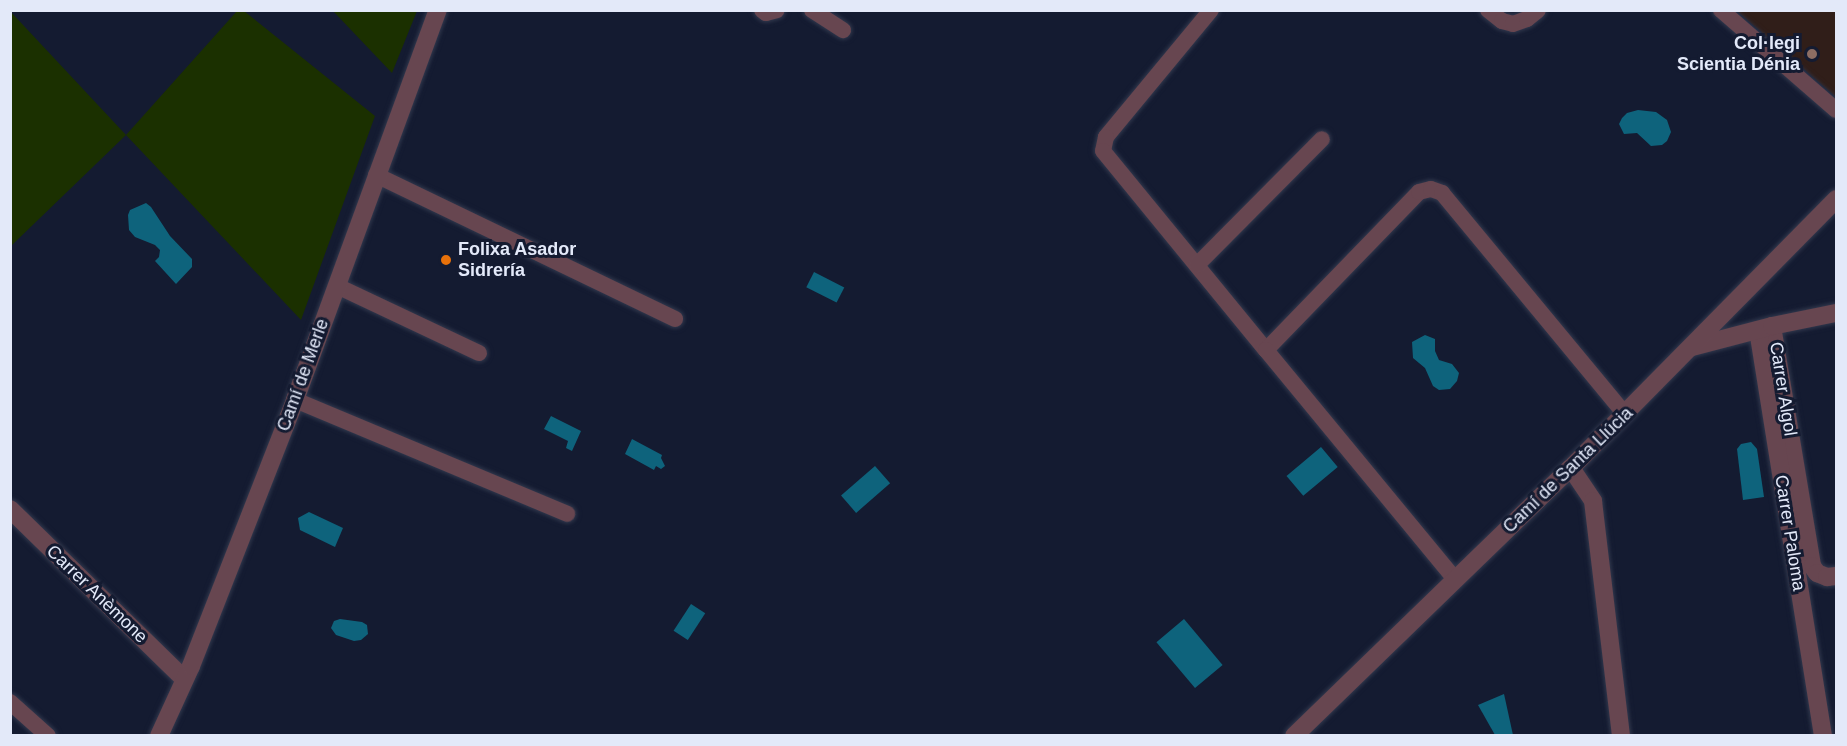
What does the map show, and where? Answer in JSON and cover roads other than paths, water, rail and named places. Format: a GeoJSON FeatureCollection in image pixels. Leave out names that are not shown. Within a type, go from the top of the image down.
{"type":"FeatureCollection","features":[{"type":"Feature","properties":{"kind":"street","name":"Camí de Merle"},"geometry":{"type":"LineString","coordinates":[[159,735],[184,679],[295,400],[438,10]]}},
{"type":"Feature","properties":{"kind":"street","name":"Camí de Santa Llúcia"},"geometry":{"type":"LineString","coordinates":[[1294,735],[1571,468],[1836,199]]}},
{"type":"Feature","properties":{"kind":"street"},"geometry":{"type":"LineString","coordinates":[[1692,347],[1836,313]]}},
{"type":"Feature","properties":{"kind":"street","name":"Carrer Algol"},"geometry":{"type":"LineString","coordinates":[[1765,328],[1812,566],[1816,573],[1827,577],[1836,576]]}},
{"type":"Feature","properties":{"kind":"street","name":"Carrer Paloma"},"geometry":{"type":"LineString","coordinates":[[1765,328],[1822,735]]}},
{"type":"Feature","properties":{"kind":"street"},"geometry":{"type":"LineString","coordinates":[[1571,468],[1593,501],[1621,735]]}},
{"type":"Feature","properties":{"kind":"street","name":"Carrer Anèmone"},"geometry":{"type":"LineString","coordinates":[[10,509],[184,679]]}},
{"type":"Feature","properties":{"kind":"lane"},"geometry":{"type":"LineString","coordinates":[[762,10],[766,13],[777,10]]}},
{"type":"Feature","properties":{"kind":"lane"},"geometry":{"type":"LineString","coordinates":[[812,10],[843,30]]}},
{"type":"Feature","properties":{"kind":"lane"},"geometry":{"type":"LineString","coordinates":[[1211,10],[1103,143],[1103,151],[1455,579]]}},
{"type":"Feature","properties":{"kind":"lane"},"geometry":{"type":"LineString","coordinates":[[1488,10],[1502,21],[1512,24],[1527,19],[1539,10]]}},
{"type":"Feature","properties":{"kind":"lane"},"geometry":{"type":"LineString","coordinates":[[1721,10],[1836,110]]}},
{"type":"Feature","properties":{"kind":"lane"},"geometry":{"type":"LineString","coordinates":[[1197,265],[1322,139]]}},
{"type":"Feature","properties":{"kind":"lane"},"geometry":{"type":"LineString","coordinates":[[376,175],[675,319]]}},
{"type":"Feature","properties":{"kind":"lane"},"geometry":{"type":"LineString","coordinates":[[1266,350],[1419,192],[1431,189],[1442,193],[1625,414]]}},
{"type":"Feature","properties":{"kind":"lane"},"geometry":{"type":"LineString","coordinates":[[337,286],[480,353]]}},
{"type":"Feature","properties":{"kind":"lane"},"geometry":{"type":"LineString","coordinates":[[295,400],[567,514]]}},
{"type":"Feature","properties":{"kind":"lane"},"geometry":{"type":"LineString","coordinates":[[10,702],[48,735]]}},
{"type":"Feature","properties":{"kind":"water"},"geometry":{"type":"Polygon","coordinates":[[[1638,110],[1656,112],[1667,120],[1671,132],[1667,141],[1662,145],[1651,146],[1637,133],[1624,134],[1619,124],[1622,118],[1627,113],[1638,110]]]}},
{"type":"Feature","properties":{"kind":"water"},"geometry":{"type":"Polygon","coordinates":[[[146,203],[170,236],[192,259],[192,267],[176,284],[155,261],[159,257],[160,250],[155,245],[135,237],[129,230],[130,210],[146,203]]]}},
{"type":"Feature","properties":{"kind":"water"},"geometry":{"type":"Polygon","coordinates":[[[814,272],[844,287],[837,303],[806,287],[814,272]]]}},
{"type":"Feature","properties":{"kind":"water"},"geometry":{"type":"Polygon","coordinates":[[[1425,335],[1435,339],[1435,351],[1439,360],[1452,364],[1459,373],[1457,381],[1450,389],[1439,390],[1433,386],[1425,368],[1413,358],[1412,342],[1425,335]]]}},
{"type":"Feature","properties":{"kind":"water"},"geometry":{"type":"Polygon","coordinates":[[[551,416],[581,431],[572,451],[566,448],[568,441],[544,429],[551,416]]]}},
{"type":"Feature","properties":{"kind":"water"},"geometry":{"type":"Polygon","coordinates":[[[632,439],[662,455],[665,466],[661,469],[656,466],[654,470],[625,454],[632,439]]]}},
{"type":"Feature","properties":{"kind":"water"},"geometry":{"type":"Polygon","coordinates":[[[1751,442],[1757,449],[1764,497],[1743,500],[1737,449],[1741,444],[1751,442]]]}},
{"type":"Feature","properties":{"kind":"water"},"geometry":{"type":"Polygon","coordinates":[[[1321,447],[1338,467],[1303,496],[1287,476],[1321,447]]]}},
{"type":"Feature","properties":{"kind":"water"},"geometry":{"type":"Polygon","coordinates":[[[875,466],[890,483],[856,513],[841,496],[875,466]]]}},
{"type":"Feature","properties":{"kind":"water"},"geometry":{"type":"Polygon","coordinates":[[[309,512],[343,528],[335,547],[300,530],[298,518],[309,512]]]}},
{"type":"Feature","properties":{"kind":"water"},"geometry":{"type":"Polygon","coordinates":[[[691,604],[705,613],[688,640],[674,631],[691,604]]]}},
{"type":"Feature","properties":{"kind":"water"},"geometry":{"type":"Polygon","coordinates":[[[340,619],[362,622],[367,625],[368,634],[361,640],[354,641],[336,635],[331,628],[334,621],[340,619]]]}},
{"type":"Feature","properties":{"kind":"water"},"geometry":{"type":"Polygon","coordinates":[[[1184,619],[1223,665],[1195,688],[1156,642],[1184,619]]]}},
{"type":"Feature","properties":{"kind":"water"},"geometry":{"type":"Polygon","coordinates":[[[1504,694],[1513,735],[1495,735],[1478,705],[1504,694]]]}},
{"type":"Feature","properties":{"kind":"place","name":"Col·legi Scientia Dénia"},"geometry":{"type":"Point","coordinates":[1812,54]}},
{"type":"Feature","properties":{"kind":"place","name":"Folixa Asador Sidrería"},"geometry":{"type":"Point","coordinates":[446,260]}}]}
